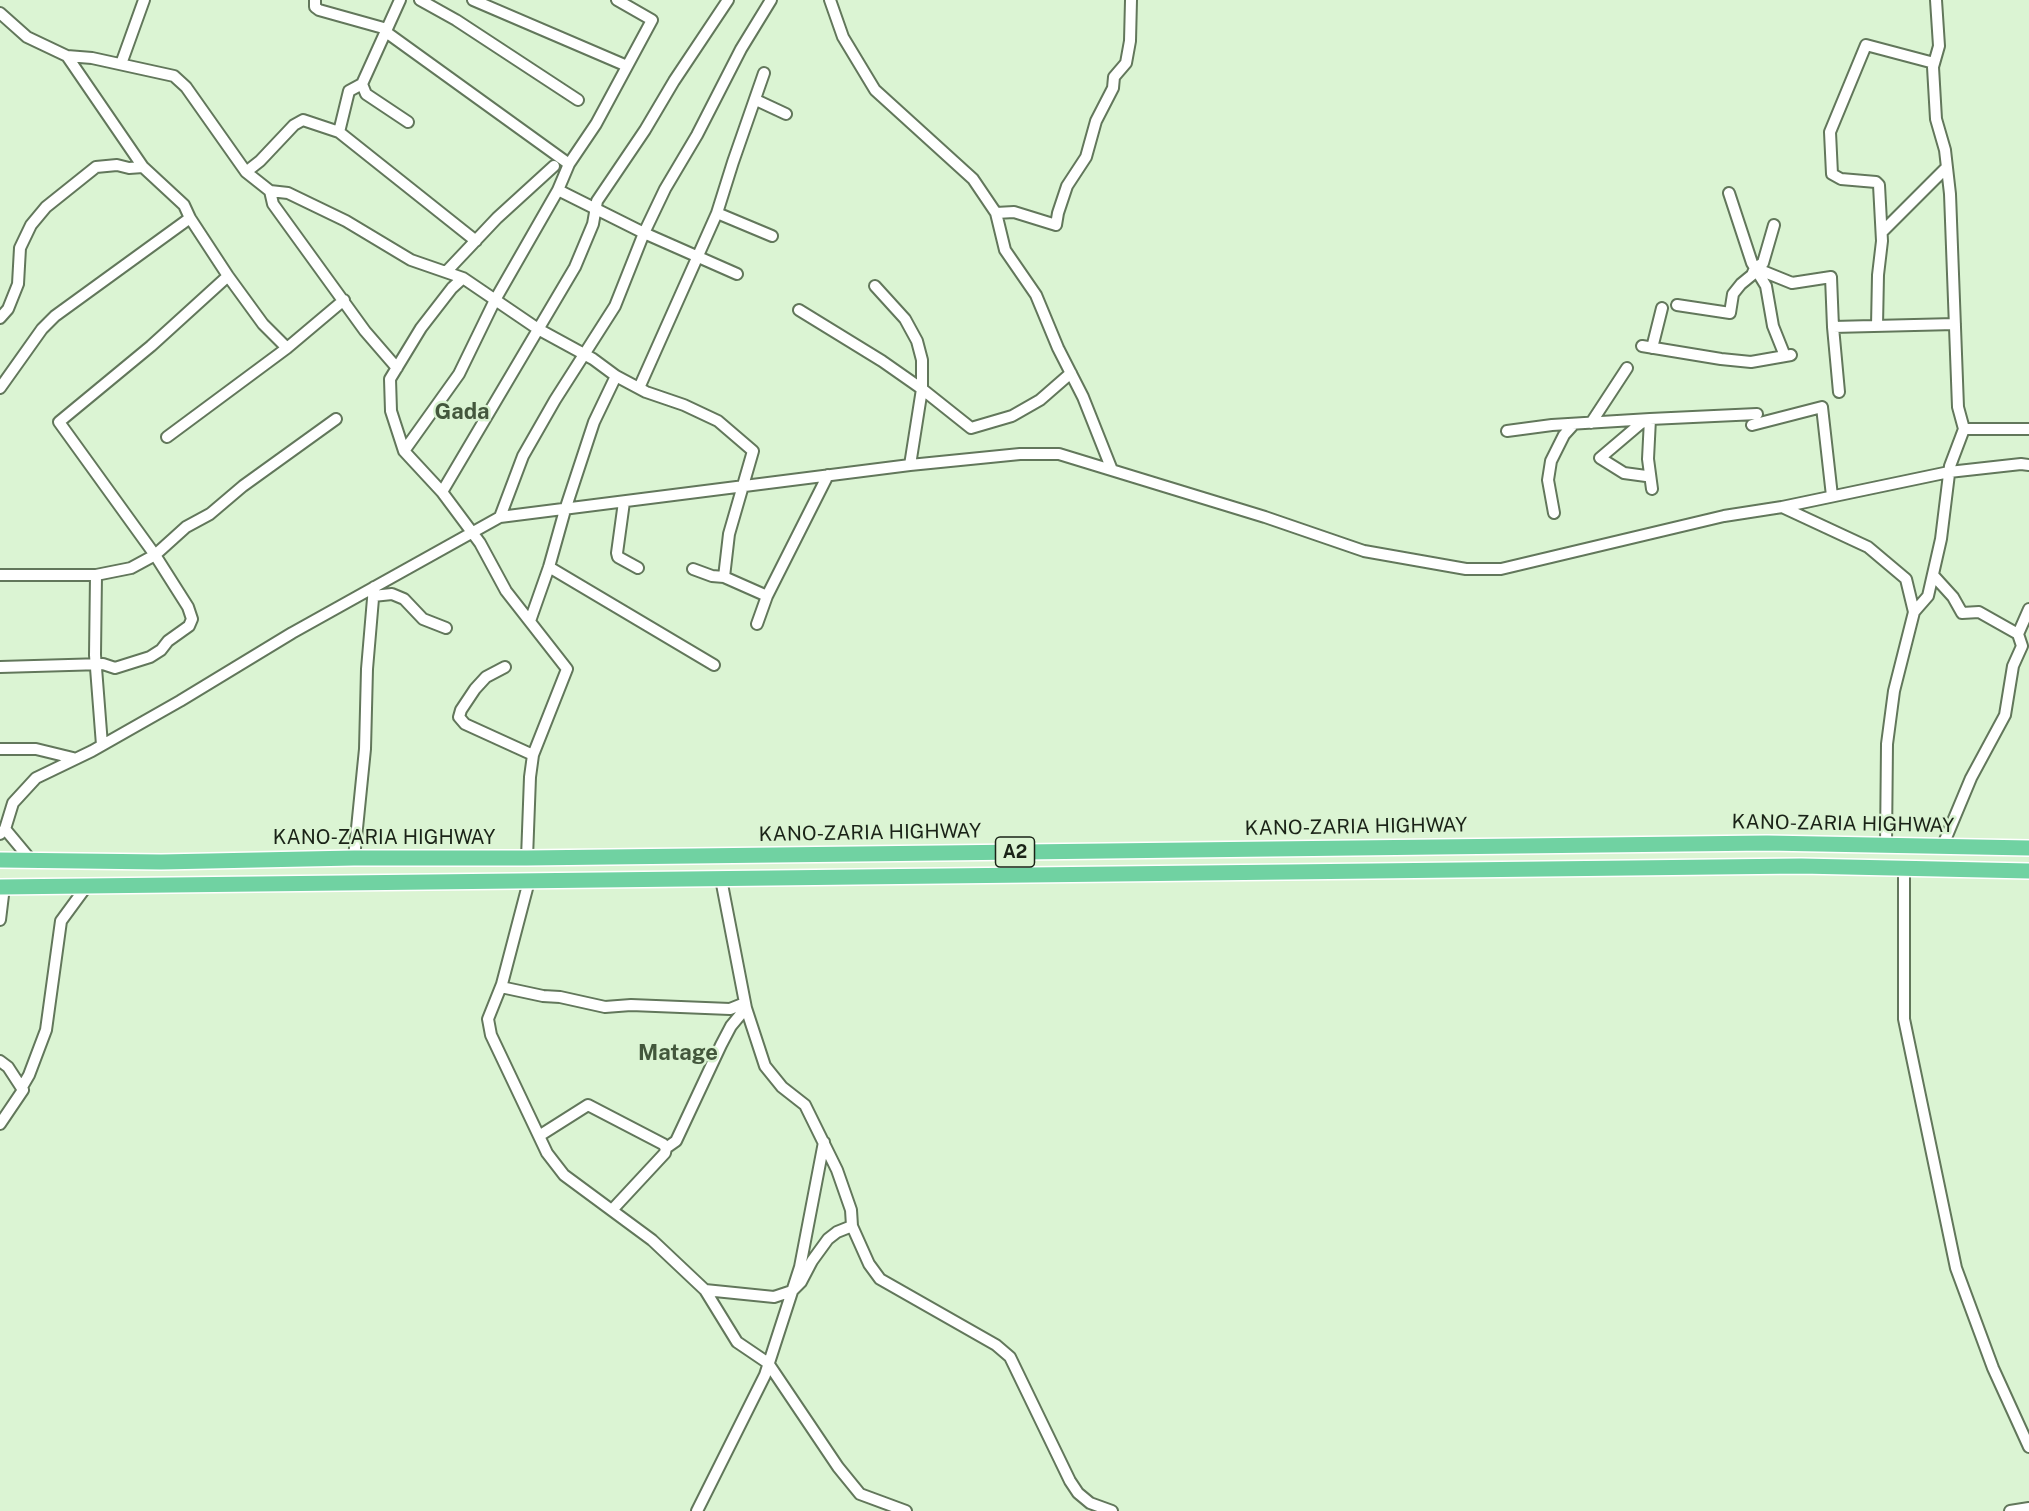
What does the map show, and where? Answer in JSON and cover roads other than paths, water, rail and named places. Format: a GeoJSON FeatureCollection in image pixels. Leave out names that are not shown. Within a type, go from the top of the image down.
{"type":"FeatureCollection","features":[{"type":"Feature","properties":{"kind":"highway","name":"KANO-ZARIA HIGHWAY"},"geometry":{"type":"LineString","coordinates":[[0,860],[161,862],[1755,843],[2029,848]]}},
{"type":"Feature","properties":{"kind":"highway"},"geometry":{"type":"LineString","coordinates":[[161,862],[161,886]]}},
{"type":"Feature","properties":{"kind":"highway","name":"A2"},"geometry":{"type":"LineString","coordinates":[[2,887],[1801,866],[2029,871]]}},
{"type":"Feature","properties":{"kind":"street"},"geometry":{"type":"LineString","coordinates":[[121,64],[144,0]]}},
{"type":"Feature","properties":{"kind":"street"},"geometry":{"type":"LineString","coordinates":[[315,0],[315,7],[318,10],[386,31],[568,164]]}},
{"type":"Feature","properties":{"kind":"street"},"geometry":{"type":"LineString","coordinates":[[339,132],[349,91],[362,84],[400,0]]}},
{"type":"Feature","properties":{"kind":"street"},"geometry":{"type":"LineString","coordinates":[[420,0],[456,20],[578,100]]}},
{"type":"Feature","properties":{"kind":"street"},"geometry":{"type":"LineString","coordinates":[[473,0],[627,66]]}},
{"type":"Feature","properties":{"kind":"street"},"geometry":{"type":"LineString","coordinates":[[404,451],[459,374],[495,300],[558,190],[568,164],[596,123],[652,20],[617,0]]}},
{"type":"Feature","properties":{"kind":"street"},"geometry":{"type":"LineString","coordinates":[[442,492],[575,267],[596,210],[597,201],[728,0]]}},
{"type":"Feature","properties":{"kind":"street"},"geometry":{"type":"LineString","coordinates":[[500,517],[523,456],[555,400],[615,306],[644,233],[665,189],[771,0]]}},
{"type":"Feature","properties":{"kind":"street"},"geometry":{"type":"LineString","coordinates":[[830,0],[843,37],[875,90],[973,179],[996,213],[1005,249],[1036,295],[1083,397],[1112,470]]}},
{"type":"Feature","properties":{"kind":"street"},"geometry":{"type":"LineString","coordinates":[[996,213],[1014,212],[1056,225],[1067,186],[1086,157],[1096,121],[1113,88],[1114,77],[1126,63],[1130,41],[1131,0]]}},
{"type":"Feature","properties":{"kind":"street"},"geometry":{"type":"LineString","coordinates":[[1914,612],[1928,597],[1941,539],[1949,472],[1964,429],[1958,407],[1950,194],[1945,150],[1936,119],[1934,63],[1939,46],[1936,0]]}},
{"type":"Feature","properties":{"kind":"street"},"geometry":{"type":"LineString","coordinates":[[0,13],[27,37],[67,56],[92,58],[174,76],[186,87],[246,172],[270,191],[288,194],[346,221],[411,260],[464,278],[538,329],[616,376],[718,421],[753,451],[729,534],[724,577]]}},
{"type":"Feature","properties":{"kind":"street"},"geometry":{"type":"LineString","coordinates":[[1877,326],[1878,267],[1882,232],[1879,185],[1876,182],[1841,178],[1832,174],[1830,132],[1866,45],[1934,63]]}},
{"type":"Feature","properties":{"kind":"street"},"geometry":{"type":"LineString","coordinates":[[67,56],[143,167],[184,205],[189,218],[228,276],[263,324],[288,348]]}},
{"type":"Feature","properties":{"kind":"street"},"geometry":{"type":"LineString","coordinates":[[639,388],[717,213],[764,72]]}},
{"type":"Feature","properties":{"kind":"street"},"geometry":{"type":"LineString","coordinates":[[362,84],[366,94],[408,122]]}},
{"type":"Feature","properties":{"kind":"street"},"geometry":{"type":"LineString","coordinates":[[756,100],[786,114]]}},
{"type":"Feature","properties":{"kind":"street"},"geometry":{"type":"LineString","coordinates":[[246,172],[260,161],[294,125],[303,120],[339,132],[476,241]]}},
{"type":"Feature","properties":{"kind":"street"},"geometry":{"type":"LineString","coordinates":[[0,318],[8,309],[18,284],[20,248],[31,225],[46,207],[96,167],[117,165],[129,168],[143,167]]}},
{"type":"Feature","properties":{"kind":"street"},"geometry":{"type":"LineString","coordinates":[[446,272],[497,218],[554,166]]}},
{"type":"Feature","properties":{"kind":"street"},"geometry":{"type":"LineString","coordinates":[[1882,232],[1947,167]]}},
{"type":"Feature","properties":{"kind":"street"},"geometry":{"type":"LineString","coordinates":[[558,190],[644,233],[737,274]]}},
{"type":"Feature","properties":{"kind":"street"},"geometry":{"type":"LineString","coordinates":[[270,191],[273,204],[365,331],[397,368]]}},
{"type":"Feature","properties":{"kind":"street"},"geometry":{"type":"LineString","coordinates":[[1662,308],[1647,347],[1751,362],[1788,355],[1771,319],[1766,286],[1755,268],[1729,194]]}},
{"type":"Feature","properties":{"kind":"street"},"geometry":{"type":"LineString","coordinates":[[717,213],[772,237]]}},
{"type":"Feature","properties":{"kind":"street"},"geometry":{"type":"LineString","coordinates":[[0,388],[42,329],[55,316],[189,218]]}},
{"type":"Feature","properties":{"kind":"street"},"geometry":{"type":"LineString","coordinates":[[1677,305],[1730,313],[1733,294],[1752,275],[1755,268],[1763,263],[1774,225]]}},
{"type":"Feature","properties":{"kind":"street"},"geometry":{"type":"LineString","coordinates":[[1755,268],[1792,283],[1831,278],[1839,392]]}},
{"type":"Feature","properties":{"kind":"street"},"geometry":{"type":"LineString","coordinates":[[0,667],[96,665],[116,668],[130,662],[145,660],[189,626],[192,619],[188,607],[155,555],[59,422],[151,346],[228,276]]}},
{"type":"Feature","properties":{"kind":"street"},"geometry":{"type":"LineString","coordinates":[[464,278],[452,288],[421,328],[390,379],[392,411],[404,451],[442,492],[480,543],[506,591],[567,669],[533,755],[527,858]]}},
{"type":"Feature","properties":{"kind":"street"},"geometry":{"type":"LineString","coordinates":[[875,286],[905,320],[917,341],[922,360],[922,389],[910,465]]}},
{"type":"Feature","properties":{"kind":"street"},"geometry":{"type":"LineString","coordinates":[[167,436],[288,348],[344,300]]}},
{"type":"Feature","properties":{"kind":"street"},"geometry":{"type":"LineString","coordinates":[[799,310],[864,349],[922,389],[970,428],[1012,416],[1040,400],[1071,373]]}},
{"type":"Feature","properties":{"kind":"street"},"geometry":{"type":"LineString","coordinates":[[1833,327],[1955,324]]}},
{"type":"Feature","properties":{"kind":"street"},"geometry":{"type":"LineString","coordinates":[[1591,423],[1627,368]]}},
{"type":"Feature","properties":{"kind":"street"},"geometry":{"type":"LineString","coordinates":[[530,621],[594,422],[616,376]]}},
{"type":"Feature","properties":{"kind":"street"},"geometry":{"type":"LineString","coordinates":[[1507,432],[1574,424],[1650,419],[1754,419],[1822,407],[1832,496]]}},
{"type":"Feature","properties":{"kind":"street"},"geometry":{"type":"LineString","coordinates":[[0,574],[96,575],[131,568],[155,555],[186,527],[210,514],[243,486],[336,419]]}},
{"type":"Feature","properties":{"kind":"street"},"geometry":{"type":"LineString","coordinates":[[1646,476],[1624,473],[1600,458],[1640,424],[1650,419]]}},
{"type":"Feature","properties":{"kind":"street"},"geometry":{"type":"LineString","coordinates":[[1650,419],[1648,459],[1652,489]]}},
{"type":"Feature","properties":{"kind":"street"},"geometry":{"type":"LineString","coordinates":[[1554,513],[1548,480],[1551,461],[1564,435],[1574,424]]}},
{"type":"Feature","properties":{"kind":"street"},"geometry":{"type":"LineString","coordinates":[[1964,429],[2029,429]]}},
{"type":"Feature","properties":{"kind":"street"},"geometry":{"type":"LineString","coordinates":[[30,860],[3,831],[13,803],[36,778],[102,745],[292,633],[373,592],[471,532],[500,517],[910,465],[1020,454],[1059,454],[1265,517],[1364,551],[1466,569],[1501,570],[1724,516],[1782,507],[1949,472],[2029,465]]}},
{"type":"Feature","properties":{"kind":"street"},"geometry":{"type":"LineString","coordinates":[[757,624],[767,596],[828,475]]}},
{"type":"Feature","properties":{"kind":"street"},"geometry":{"type":"LineString","coordinates":[[624,502],[616,553],[618,557],[638,568]]}},
{"type":"Feature","properties":{"kind":"street"},"geometry":{"type":"LineString","coordinates":[[1782,507],[1868,547],[1906,579],[1914,612],[1894,691],[1887,744],[1886,844]]}},
{"type":"Feature","properties":{"kind":"street"},"geometry":{"type":"LineString","coordinates":[[549,567],[714,665]]}},
{"type":"Feature","properties":{"kind":"street"},"geometry":{"type":"LineString","coordinates":[[693,569],[712,576],[724,577],[767,596]]}},
{"type":"Feature","properties":{"kind":"street"},"geometry":{"type":"LineString","coordinates":[[96,575],[96,665],[102,745]]}},
{"type":"Feature","properties":{"kind":"street"},"geometry":{"type":"LineString","coordinates":[[1933,575],[1953,597],[1962,613],[1980,612],[2018,634],[2022,646],[2013,666],[2006,715],[1971,778],[1943,845]]}},
{"type":"Feature","properties":{"kind":"street"},"geometry":{"type":"LineString","coordinates":[[373,592],[392,594],[404,599],[423,619],[446,628]]}},
{"type":"Feature","properties":{"kind":"street"},"geometry":{"type":"LineString","coordinates":[[354,858],[365,750],[367,669],[373,592]]}},
{"type":"Feature","properties":{"kind":"street"},"geometry":{"type":"LineString","coordinates":[[2018,634],[2029,609]]}},
{"type":"Feature","properties":{"kind":"street"},"geometry":{"type":"LineString","coordinates":[[505,667],[486,677],[475,689],[459,717],[465,724],[533,755]]}},
{"type":"Feature","properties":{"kind":"street"},"geometry":{"type":"LineString","coordinates":[[0,749],[36,749],[73,758]]}},
{"type":"Feature","properties":{"kind":"street"},"geometry":{"type":"LineString","coordinates":[[1904,869],[1904,1019],[1956,1268],[1994,1368],[2029,1447]]}},
{"type":"Feature","properties":{"kind":"street"},"geometry":{"type":"LineString","coordinates":[[721,879],[746,1006],[765,1066],[782,1087],[805,1105],[837,1170],[851,1209],[852,1226],[869,1264],[880,1279],[996,1345],[1010,1357],[1074,1487],[1090,1503],[1112,1511]]}},
{"type":"Feature","properties":{"kind":"street"},"geometry":{"type":"LineString","coordinates":[[529,881],[501,987],[488,1019],[491,1035],[547,1154],[564,1174],[652,1240],[705,1290],[736,1341],[768,1363],[838,1467],[860,1494],[906,1511]]}},
{"type":"Feature","properties":{"kind":"street"},"geometry":{"type":"LineString","coordinates":[[21,1087],[29,1075],[46,1030],[62,921],[86,886]]}},
{"type":"Feature","properties":{"kind":"street"},"geometry":{"type":"LineString","coordinates":[[0,920],[2,887]]}},
{"type":"Feature","properties":{"kind":"street"},"geometry":{"type":"LineString","coordinates":[[501,987],[605,1007],[631,1005],[730,1009],[746,1006]]}},
{"type":"Feature","properties":{"kind":"street"},"geometry":{"type":"LineString","coordinates":[[612,1210],[665,1153],[666,1148],[676,1141],[721,1045],[731,1026],[746,1006]]}},
{"type":"Feature","properties":{"kind":"street"},"geometry":{"type":"LineString","coordinates":[[0,1061],[8,1066],[23,1090],[0,1124]]}},
{"type":"Feature","properties":{"kind":"street"},"geometry":{"type":"LineString","coordinates":[[539,1136],[588,1105],[663,1144],[666,1148]]}},
{"type":"Feature","properties":{"kind":"street"},"geometry":{"type":"LineString","coordinates":[[697,1511],[765,1375],[800,1267],[824,1142]]}},
{"type":"Feature","properties":{"kind":"street"},"geometry":{"type":"LineString","coordinates":[[705,1290],[774,1297],[792,1291],[801,1282],[812,1261],[828,1239],[837,1232],[852,1226]]}},
{"type":"Feature","properties":{"kind":"street"},"geometry":{"type":"LineString","coordinates":[[2010,1511],[2029,1508]]}},
{"type":"Feature","properties":{"kind":"district","name":"Gada"},"geometry":{"type":"Point","coordinates":[462,412]}},
{"type":"Feature","properties":{"kind":"district","name":"Matage"},"geometry":{"type":"Point","coordinates":[678,1053]}}]}
